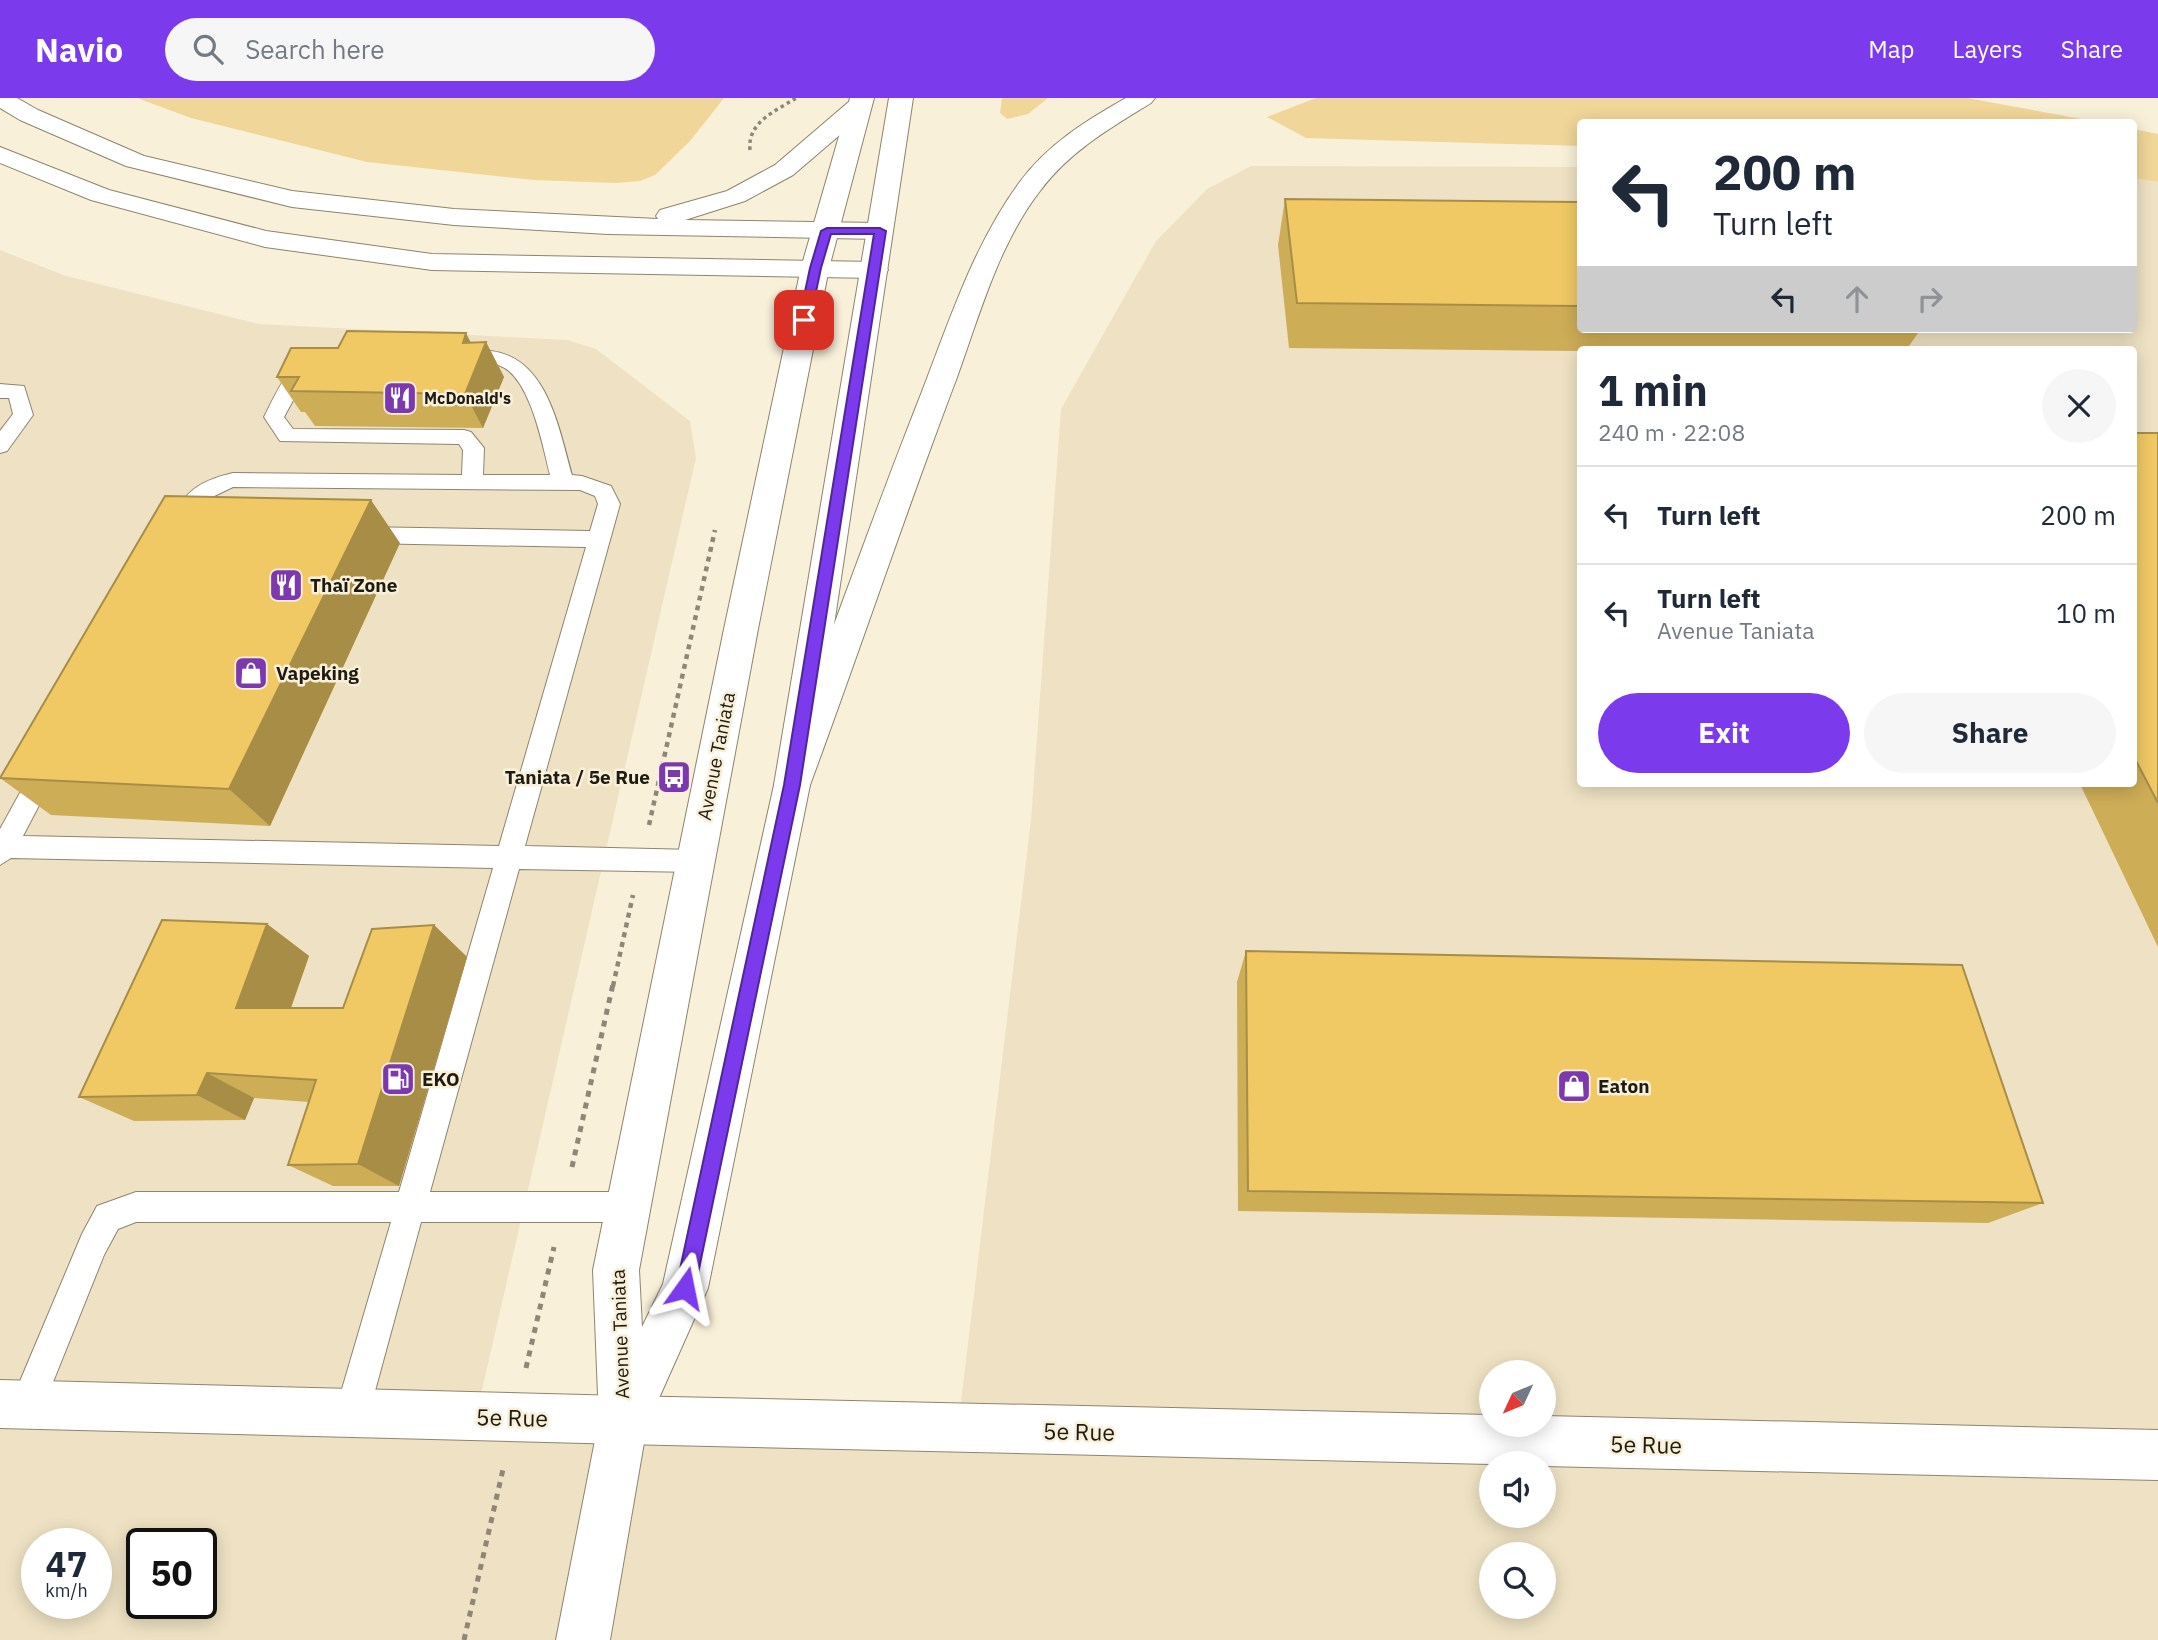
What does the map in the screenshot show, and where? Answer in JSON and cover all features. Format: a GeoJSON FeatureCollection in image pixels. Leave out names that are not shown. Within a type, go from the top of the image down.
{"type":"FeatureCollection","features":[{"type":"Feature","properties":{"kind":"main road"},"geometry":{"type":"LineString","coordinates":[[0,98],[29,115],[135,161],[292,199],[454,217],[608,226],[880,231]]}},
{"type":"Feature","properties":{"kind":"main road","name":"Avenue Taniata"},"geometry":{"type":"LineString","coordinates":[[623,1420],[685,1288],[792,785],[901,98]]}},
{"type":"Feature","properties":{"kind":"main road"},"geometry":{"type":"LineString","coordinates":[[792,785],[845,647],[897,492],[1000,230],[1048,164],[1101,123],[1143,98]]}},
{"type":"Feature","properties":{"kind":"main road","name":"Avenue Taniata"},"geometry":{"type":"LineString","coordinates":[[583,1640],[623,1420],[616,1270],[815,268],[861,101]]}},
{"type":"Feature","properties":{"kind":"main road"},"geometry":{"type":"LineString","coordinates":[[608,226],[677,215],[736,196],[784,170],[861,101]]}},
{"type":"Feature","properties":{"kind":"main road"},"geometry":{"type":"LineString","coordinates":[[0,154],[100,195],[265,239],[432,262],[874,270]]}},
{"type":"Feature","properties":{"kind":"main road","name":"5e Rue"},"geometry":{"type":"LineString","coordinates":[[14,1404],[2158,1455]]}},
{"type":"Feature","properties":{"kind":"lane"},"geometry":{"type":"LineString","coordinates":[[437,357],[492,358],[509,362],[535,390],[563,482]]}},
{"type":"Feature","properties":{"kind":"lane"},"geometry":{"type":"LineString","coordinates":[[332,358],[313,362],[294,380],[274,417],[286,436],[464,437],[474,448],[472,482]]}},
{"type":"Feature","properties":{"kind":"lane"},"geometry":{"type":"LineString","coordinates":[[0,391],[17,391],[23,415],[0,446]]}},
{"type":"Feature","properties":{"kind":"lane"},"geometry":{"type":"LineString","coordinates":[[170,539],[193,498],[214,484],[233,480],[582,483],[603,491],[609,504],[352,1413]]}},
{"type":"Feature","properties":{"kind":"lane"},"geometry":{"type":"LineString","coordinates":[[170,539],[201,533]]}},
{"type":"Feature","properties":{"kind":"lane"},"geometry":{"type":"LineString","coordinates":[[339,535],[600,539]]}},
{"type":"Feature","properties":{"kind":"lane"},"geometry":{"type":"LineString","coordinates":[[56,750],[2,850],[696,861]]}},
{"type":"Feature","properties":{"kind":"lane"},"geometry":{"type":"LineString","coordinates":[[14,1404],[108,1217],[136,1207],[628,1207]]}},
{"type":"Feature","properties":{"kind":"shaded area"},"geometry":{"type":"Polygon","coordinates":[[[137,98],[724,98],[690,141],[655,175],[640,181],[616,183],[534,180],[367,162],[191,118],[137,98]]]}},
{"type":"Feature","properties":{"kind":"shaded area"},"geometry":{"type":"Polygon","coordinates":[[[1002,98],[1048,98],[1028,114],[1007,119],[1000,113],[1002,98]]]}},
{"type":"Feature","properties":{"kind":"shaded area"},"geometry":{"type":"Polygon","coordinates":[[[1316,98],[1967,98],[2082,119],[1577,119],[1577,146],[1306,138],[1267,117],[1316,98]]]}},
{"type":"Feature","properties":{"kind":"shaded area"},"geometry":{"type":"Polygon","coordinates":[[[2137,130],[2158,134],[2158,182],[2137,179],[2137,130]]]}},
{"type":"Feature","properties":{"kind":"shaded area"},"geometry":{"type":"Polygon","coordinates":[[[1251,166],[1577,167],[1577,333],[2137,333],[2137,179],[2158,182],[2158,1640],[0,1640],[0,250],[63,275],[259,324],[567,340],[596,349],[690,421],[696,458],[476,1416],[958,1427],[1031,820],[1061,409],[1156,241],[1207,189],[1251,166]]]}},
{"type":"Feature","properties":{"kind":"building"},"geometry":{"type":"Polygon","coordinates":[[[1285,199],[1577,202],[1577,306],[1297,303],[1285,199]]]}},
{"type":"Feature","properties":{"kind":"building"},"geometry":{"type":"Polygon","coordinates":[[[347,331],[466,333],[463,343],[486,342],[465,394],[291,391],[299,377],[277,377],[291,348],[338,348],[347,331]]]}},
{"type":"Feature","properties":{"kind":"building"},"geometry":{"type":"Polygon","coordinates":[[[2137,433],[2158,433],[2158,803],[2137,763],[2137,433]]]}},
{"type":"Feature","properties":{"kind":"building"},"geometry":{"type":"Polygon","coordinates":[[[165,496],[371,500],[229,789],[0,778],[165,496]]]}},
{"type":"Feature","properties":{"kind":"building"},"geometry":{"type":"Polygon","coordinates":[[[162,920],[267,924],[236,1008],[343,1008],[372,929],[434,925],[358,1164],[288,1165],[316,1080],[207,1073],[197,1095],[79,1097],[162,920]]]}},
{"type":"Feature","properties":{"kind":"building"},"geometry":{"type":"Polygon","coordinates":[[[1246,951],[1962,965],[2043,1203],[1248,1191],[1246,951]]]}},
{"type":"Feature","properties":{"kind":"place","name":"McDonald's"},"geometry":{"type":"Point","coordinates":[400,398]}},
{"type":"Feature","properties":{"kind":"place","name":"Thaï Zone"},"geometry":{"type":"Point","coordinates":[286,585]}},
{"type":"Feature","properties":{"kind":"place","name":"Vapeking"},"geometry":{"type":"Point","coordinates":[251,673]}},
{"type":"Feature","properties":{"kind":"place","name":"Taniata / 5e Rue"},"geometry":{"type":"Point","coordinates":[674,777]}},
{"type":"Feature","properties":{"kind":"place","name":"EKO"},"geometry":{"type":"Point","coordinates":[398,1079]}},
{"type":"Feature","properties":{"kind":"place","name":"Eaton"},"geometry":{"type":"Point","coordinates":[1574,1086]}},
{"type":"Feature","properties":{"kind":"route"},"geometry":{"type":"LineString","coordinates":[[685,1288],[792,785],[880,231],[827,231],[815,268],[804,320]]}}]}
